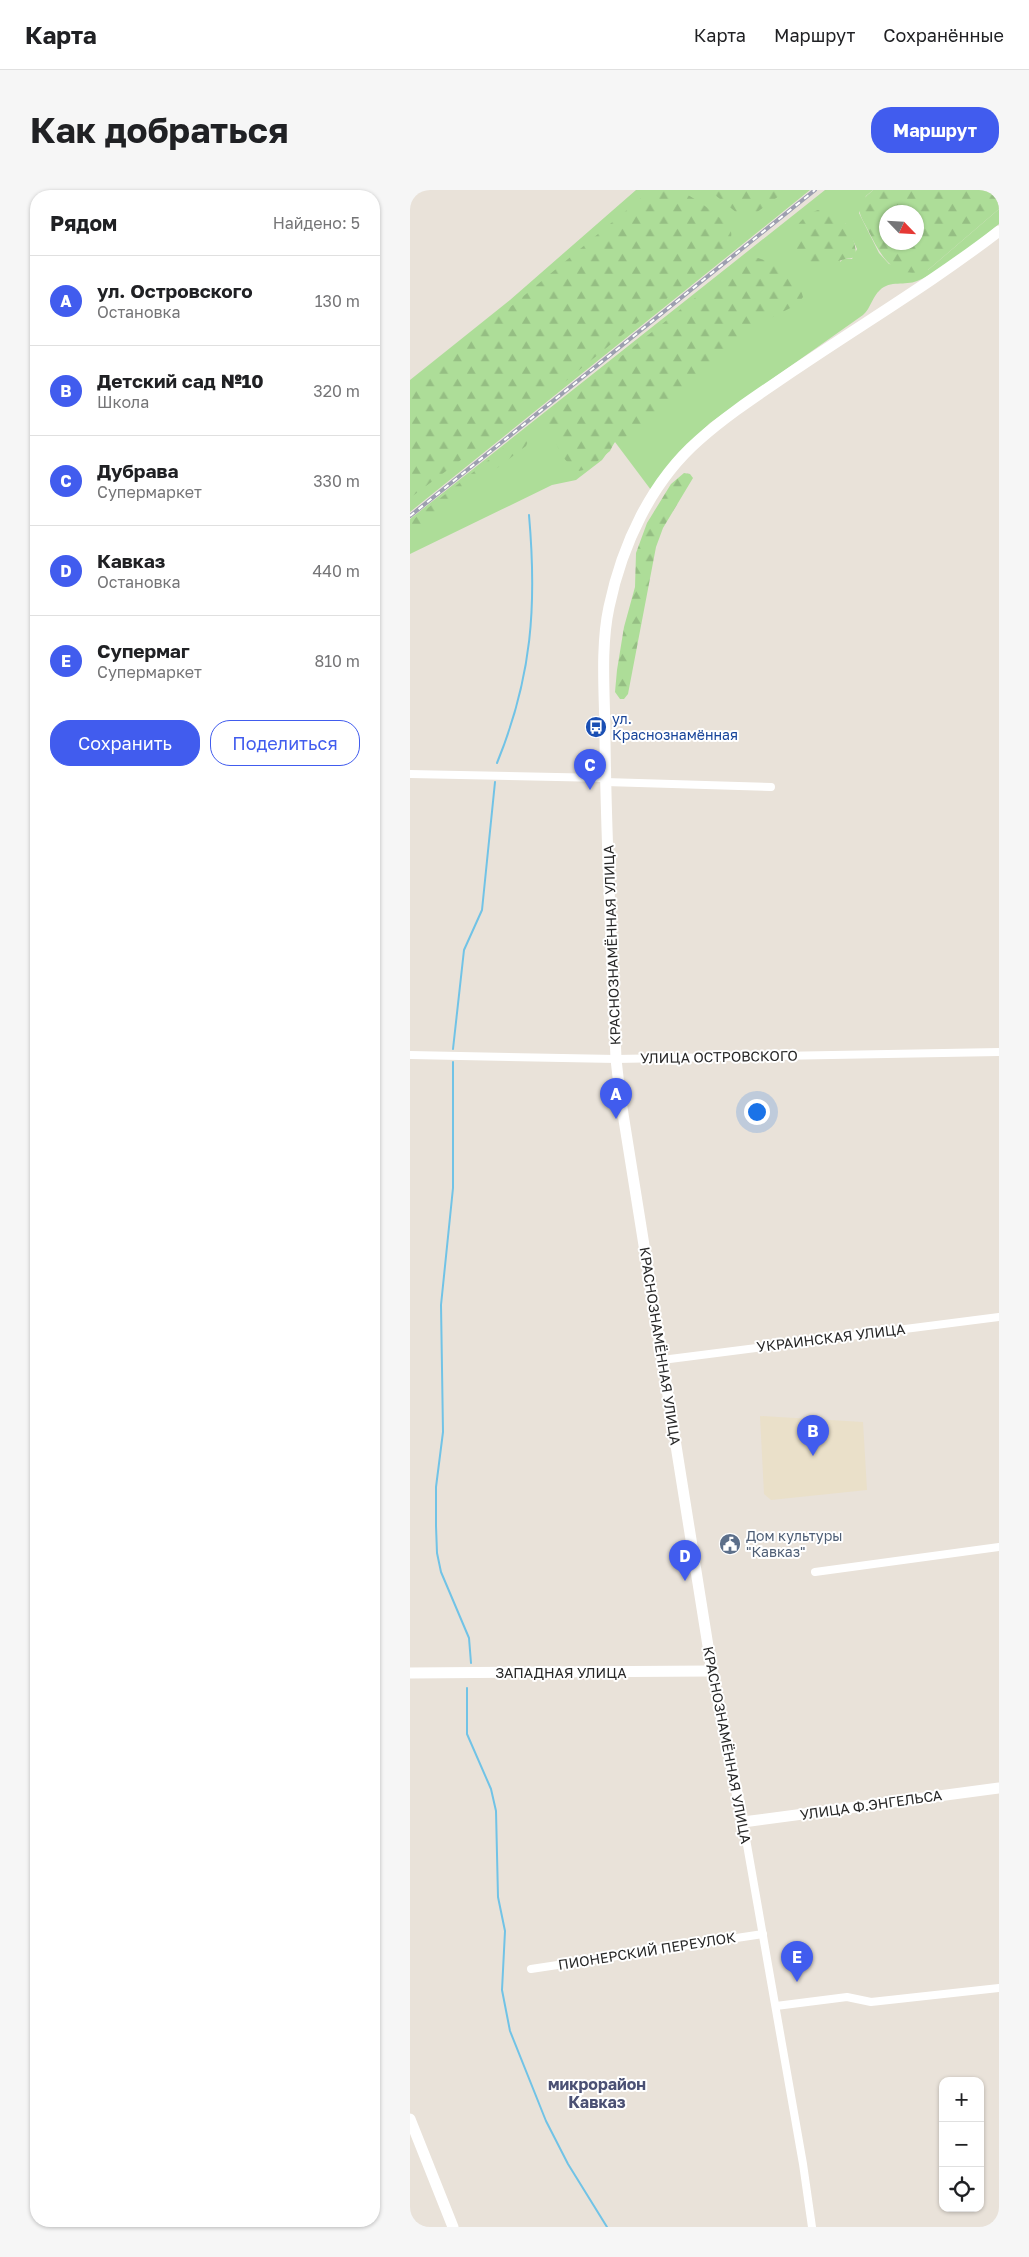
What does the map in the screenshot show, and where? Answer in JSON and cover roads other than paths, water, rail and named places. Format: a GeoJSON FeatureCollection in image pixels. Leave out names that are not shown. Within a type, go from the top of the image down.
{"type":"FeatureCollection","features":[{"type":"Feature","properties":{"kind":"main road","name":"КРАСНОЗНАМЁННАЯ УЛИЦА"},"geometry":{"type":"LineString","coordinates":[[743,1822],[712,1671],[626,1136],[616,1059],[605,780],[605,648],[609,606],[618,571],[633,533],[670,470],[697,441],[735,410],[852,331],[935,279],[999,232]]}},
{"type":"Feature","properties":{"kind":"main road","name":"ЗАПАДНАЯ УЛИЦА"},"geometry":{"type":"LineString","coordinates":[[410,1674],[712,1671]]}},
{"type":"Feature","properties":{"kind":"main road","name":"УЛИЦА Ф.ЭНГЕЛЬСА"},"geometry":{"type":"LineString","coordinates":[[743,1822],[999,1788]]}},
{"type":"Feature","properties":{"kind":"main road"},"geometry":{"type":"LineString","coordinates":[[410,2119],[453,2227]]}},
{"type":"Feature","properties":{"kind":"street"},"geometry":{"type":"LineString","coordinates":[[410,774],[771,787]]}},
{"type":"Feature","properties":{"kind":"street","name":"УЛИЦА ОСТРОВСКОГО"},"geometry":{"type":"LineString","coordinates":[[410,1055],[616,1059],[999,1052]]}},
{"type":"Feature","properties":{"kind":"street","name":"УКРАИНСКАЯ УЛИЦА"},"geometry":{"type":"LineString","coordinates":[[662,1360],[999,1317]]}},
{"type":"Feature","properties":{"kind":"street"},"geometry":{"type":"LineString","coordinates":[[816,1572],[999,1548]]}},
{"type":"Feature","properties":{"kind":"street","name":"КРАСНОЗНАМЁННАЯ УЛИЦА"},"geometry":{"type":"LineString","coordinates":[[743,1822],[803,2164],[812,2227]]}},
{"type":"Feature","properties":{"kind":"street","name":"ПИОНЕРСКИЙ ПЕРЕУЛОК"},"geometry":{"type":"LineString","coordinates":[[531,1969],[763,1934]]}},
{"type":"Feature","properties":{"kind":"street"},"geometry":{"type":"LineString","coordinates":[[776,2006],[848,1997],[871,2002],[999,1988]]}},
{"type":"Feature","properties":{"kind":"waterway"},"geometry":{"type":"LineString","coordinates":[[497,763],[518,701],[529,641],[532,611],[529,515]]}},
{"type":"Feature","properties":{"kind":"waterway"},"geometry":{"type":"LineString","coordinates":[[453,1049],[464,950],[482,910],[495,782]]}},
{"type":"Feature","properties":{"kind":"waterway"},"geometry":{"type":"LineString","coordinates":[[453,1062],[453,1188],[441,1305],[443,1432],[436,1487],[436,1526],[437,1553],[441,1572],[469,1638],[471,1663]]}},
{"type":"Feature","properties":{"kind":"waterway"},"geometry":{"type":"LineString","coordinates":[[467,1688],[467,1734],[491,1789],[496,1811],[498,1897],[505,1931],[502,1990],[510,2031],[546,2121],[568,2164],[607,2227]]}},
{"type":"Feature","properties":{"kind":"railway"},"geometry":{"type":"LineString","coordinates":[[410,516],[815,190]]}},
{"type":"Feature","properties":{"kind":"place","name":"ул. Краснознамённая"},"geometry":{"type":"Point","coordinates":[596,727]}},
{"type":"Feature","properties":{"kind":"place","name":"Дубрава"},"geometry":{"type":"Point","coordinates":[590,790]}},
{"type":"Feature","properties":{"kind":"place","name":"ул. Островского"},"geometry":{"type":"Point","coordinates":[616,1119]}},
{"type":"Feature","properties":{"kind":"place","name":"Детский сад №10"},"geometry":{"type":"Point","coordinates":[813,1456]}},
{"type":"Feature","properties":{"kind":"place","name":"Дом культуры \"Кавказ\""},"geometry":{"type":"Point","coordinates":[730,1544]}},
{"type":"Feature","properties":{"kind":"place","name":"Кавказ"},"geometry":{"type":"Point","coordinates":[685,1581]}},
{"type":"Feature","properties":{"kind":"place","name":"Супермаг"},"geometry":{"type":"Point","coordinates":[797,1982]}},
{"type":"Feature","properties":{"kind":"district","name":"микрорайон Кавказ"},"geometry":{"type":"Point","coordinates":[597,2093]}}]}
